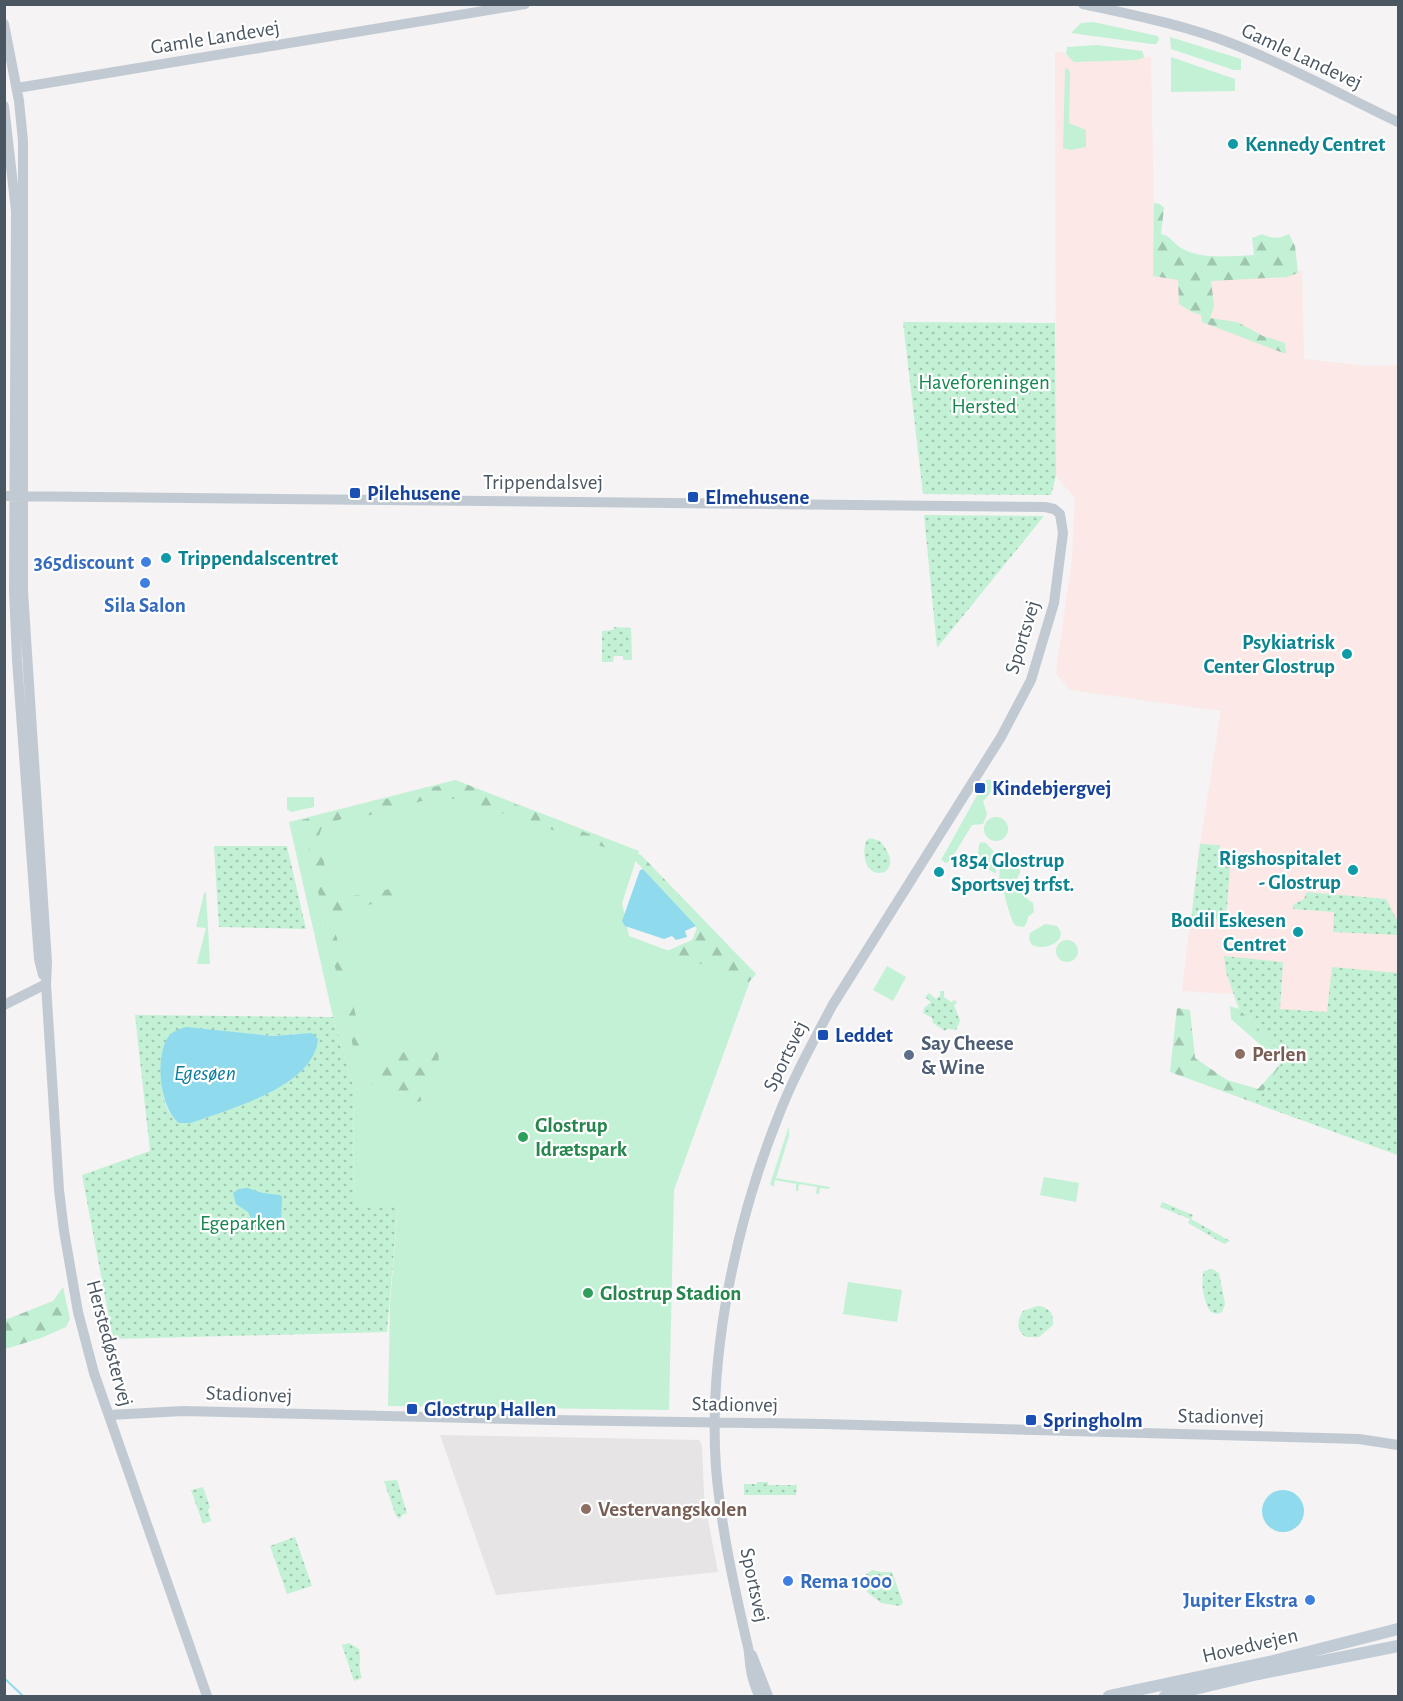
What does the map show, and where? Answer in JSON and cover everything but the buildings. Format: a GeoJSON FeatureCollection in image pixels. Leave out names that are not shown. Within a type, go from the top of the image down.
{"type":"FeatureCollection","features":[{"type":"Feature","properties":{"kind":"main road","name":"Hovedvejen"},"geometry":{"type":"LineString","coordinates":[[1109,1696],[1263,1663],[1398,1629]]}},
{"type":"Feature","properties":{"kind":"main road"},"geometry":{"type":"LineString","coordinates":[[1314,1664],[1398,1638]]}},
{"type":"Feature","properties":{"kind":"main road","name":"Hovedvejen"},"geometry":{"type":"LineString","coordinates":[[1165,1696],[1398,1646]]}},
{"type":"Feature","properties":{"kind":"street","name":"Gamle Landevej"},"geometry":{"type":"LineString","coordinates":[[17,88],[525,4]]}},
{"type":"Feature","properties":{"kind":"street","name":"Gamle Landevej"},"geometry":{"type":"LineString","coordinates":[[1083,4],[1164,22],[1232,44],[1288,68],[1398,122]]}},
{"type":"Feature","properties":{"kind":"street","name":"Herstedøstervej"},"geometry":{"type":"LineString","coordinates":[[4,24],[17,88],[24,170],[13,496]]}},
{"type":"Feature","properties":{"kind":"street","name":"Herstedøstervej"},"geometry":{"type":"LineString","coordinates":[[4,106],[16,211],[13,496],[24,602],[47,962],[45,984],[58,1184],[64,1231],[78,1311],[94,1373],[207,1696]]}},
{"type":"Feature","properties":{"kind":"street","name":"Trippendalsvej"},"geometry":{"type":"LineString","coordinates":[[13,496],[1045,507],[1060,514],[1063,521],[1063,533]]}},
{"type":"Feature","properties":{"kind":"street","name":"Sportsvej"},"geometry":{"type":"LineString","coordinates":[[759,1696],[750,1670],[748,1647],[730,1569],[716,1468],[719,1353],[731,1278],[753,1187],[778,1116],[832,1006],[990,755],[1023,698],[1054,603],[1063,533]]}},
{"type":"Feature","properties":{"kind":"street"},"geometry":{"type":"LineString","coordinates":[[4,1005],[45,984]]}},
{"type":"Feature","properties":{"kind":"street","name":"Stadionvej"},"geometry":{"type":"LineString","coordinates":[[109,1415],[183,1412],[1359,1439],[1398,1438]]}},
{"type":"Feature","properties":{"kind":"street","name":"Stadionvej"},"geometry":{"type":"LineString","coordinates":[[1359,1439],[1398,1445]]}},
{"type":"Feature","properties":{"kind":"street","name":"Sportsvej"},"geometry":{"type":"LineString","coordinates":[[748,1647],[768,1696]]}},
{"type":"Feature","properties":{"kind":"shaded area"},"geometry":{"type":"Polygon","coordinates":[[[1055,52],[1151,57],[1155,275],[1302,271],[1304,359],[1366,366],[1398,365],[1398,1108],[1255,1025],[1239,1009],[1233,994],[1182,991],[1198,857],[1221,711],[1070,690],[1056,673],[1072,559],[1075,498],[1056,476],[1055,52]]]}},
{"type":"Feature","properties":{"kind":"shaded area","name":"Vestervangskolen"},"geometry":{"type":"Polygon","coordinates":[[[440,1435],[699,1440],[702,1446],[704,1494],[718,1572],[496,1595],[440,1435]]]}},
{"type":"Feature","properties":{"kind":"green space"},"geometry":{"type":"Polygon","coordinates":[[[1093,22],[1158,36],[1159,40],[1156,44],[1151,44],[1071,33],[1081,23],[1093,22]]]}},
{"type":"Feature","properties":{"kind":"green space"},"geometry":{"type":"Polygon","coordinates":[[[1170,37],[1241,59],[1241,70],[1234,70],[1171,49],[1170,37]]]}},
{"type":"Feature","properties":{"kind":"green space"},"geometry":{"type":"Polygon","coordinates":[[[1097,45],[1142,51],[1144,56],[1136,60],[1074,62],[1066,54],[1067,47],[1097,45]]]}},
{"type":"Feature","properties":{"kind":"green space"},"geometry":{"type":"Polygon","coordinates":[[[1171,57],[1235,79],[1235,91],[1171,92],[1171,57]]]}},
{"type":"Feature","properties":{"kind":"green space"},"geometry":{"type":"Polygon","coordinates":[[[1067,68],[1070,72],[1069,123],[1086,130],[1086,147],[1071,150],[1063,148],[1065,69],[1067,68]]]}},
{"type":"Feature","properties":{"kind":"green space"},"geometry":{"type":"Polygon","coordinates":[[[1154,203],[1164,208],[1161,234],[1189,252],[1216,256],[1254,255],[1252,238],[1262,234],[1276,238],[1289,234],[1295,246],[1298,273],[1287,277],[1211,281],[1214,306],[1210,318],[1237,322],[1263,336],[1285,343],[1286,354],[1202,322],[1201,315],[1179,304],[1178,280],[1153,276],[1154,203]]]}},
{"type":"Feature","properties":{"kind":"green space","name":"Haveforeningen Hersted"},"geometry":{"type":"Polygon","coordinates":[[[903,322],[1055,323],[1056,476],[1051,495],[923,494],[903,322]]]}},
{"type":"Feature","properties":{"kind":"green space"},"geometry":{"type":"Polygon","coordinates":[[[924,515],[1044,516],[937,648],[924,515]]]}},
{"type":"Feature","properties":{"kind":"green space"},"geometry":{"type":"Polygon","coordinates":[[[614,627],[631,628],[632,660],[623,660],[623,656],[614,656],[613,662],[602,662],[602,631],[613,630],[614,627]]]}},
{"type":"Feature","properties":{"kind":"green space"},"geometry":{"type":"Polygon","coordinates":[[[989,779],[992,782],[992,788],[983,801],[987,814],[983,824],[972,825],[950,861],[946,863],[941,860],[985,781],[989,779]]]}},
{"type":"Feature","properties":{"kind":"green space","name":"Glostrup Idrætspark"},"geometry":{"type":"Polygon","coordinates":[[[455,780],[639,851],[622,903],[629,936],[750,981],[674,1190],[669,1410],[388,1406],[390,1304],[398,1206],[354,1206],[353,1084],[333,1017],[289,822],[455,780]]]}},
{"type":"Feature","properties":{"kind":"green space"},"geometry":{"type":"Polygon","coordinates":[[[458,781],[641,855],[756,974],[749,982],[667,951],[692,940],[697,928],[631,856],[463,800],[437,797],[362,817],[351,815],[323,825],[319,835],[331,900],[411,885],[413,894],[331,914],[364,1049],[354,1051],[302,820],[458,781]]]}},
{"type":"Feature","properties":{"kind":"green space"},"geometry":{"type":"Polygon","coordinates":[[[287,797],[314,797],[314,807],[291,812],[287,809],[287,797]]]}},
{"type":"Feature","properties":{"kind":"green space"},"geometry":{"type":"Polygon","coordinates":[[[996,817],[1001,818],[1007,824],[1007,834],[1001,840],[996,841],[991,840],[985,834],[984,829],[985,824],[991,818],[996,817]]]}},
{"type":"Feature","properties":{"kind":"green space"},"geometry":{"type":"Polygon","coordinates":[[[870,838],[880,841],[888,854],[890,864],[887,870],[881,873],[874,872],[868,866],[865,856],[866,841],[870,838]]]}},
{"type":"Feature","properties":{"kind":"green space"},"geometry":{"type":"Polygon","coordinates":[[[981,842],[986,843],[995,853],[996,874],[977,862],[981,842]]]}},
{"type":"Feature","properties":{"kind":"green space"},"geometry":{"type":"Polygon","coordinates":[[[1200,844],[1220,845],[1219,854],[1231,855],[1226,919],[1191,921],[1200,844]]]}},
{"type":"Feature","properties":{"kind":"green space"},"geometry":{"type":"Polygon","coordinates":[[[214,846],[287,846],[306,929],[219,927],[214,846]]]}},
{"type":"Feature","properties":{"kind":"green space"},"geometry":{"type":"Polygon","coordinates":[[[1001,857],[1005,857],[1020,867],[1020,873],[1015,882],[1003,883],[999,880],[1001,857]]]}},
{"type":"Feature","properties":{"kind":"green space"},"geometry":{"type":"Polygon","coordinates":[[[1007,889],[1023,891],[1026,898],[1033,903],[1034,912],[1028,917],[1024,927],[1014,924],[1004,893],[1007,889]]]}},
{"type":"Feature","properties":{"kind":"green space"},"geometry":{"type":"Polygon","coordinates":[[[206,892],[210,964],[197,964],[206,928],[196,927],[206,892]]]}},
{"type":"Feature","properties":{"kind":"green space"},"geometry":{"type":"Polygon","coordinates":[[[1307,892],[1386,899],[1398,922],[1398,935],[1333,932],[1334,912],[1293,909],[1294,904],[1304,899],[1307,892]]]}},
{"type":"Feature","properties":{"kind":"green space"},"geometry":{"type":"Polygon","coordinates":[[[1045,924],[1057,926],[1061,932],[1060,938],[1047,946],[1032,945],[1029,939],[1030,933],[1045,924]]]}},
{"type":"Feature","properties":{"kind":"green space"},"geometry":{"type":"Polygon","coordinates":[[[1067,940],[1075,943],[1078,951],[1075,959],[1067,962],[1059,959],[1056,951],[1059,943],[1067,940]]]}},
{"type":"Feature","properties":{"kind":"green space"},"geometry":{"type":"Polygon","coordinates":[[[1224,956],[1283,962],[1280,1009],[1327,1012],[1332,967],[1398,973],[1398,1155],[1255,1103],[1286,1057],[1239,1009],[1226,972],[1224,956]]]}},
{"type":"Feature","properties":{"kind":"green space"},"geometry":{"type":"Polygon","coordinates":[[[887,966],[906,977],[893,1001],[873,990],[887,966]]]}},
{"type":"Feature","properties":{"kind":"green space"},"geometry":{"type":"Polygon","coordinates":[[[940,991],[944,991],[944,997],[951,1002],[955,1000],[957,1003],[954,1005],[960,1021],[956,1030],[947,1029],[945,1031],[933,1023],[932,1018],[923,1013],[924,1008],[931,1002],[925,997],[929,993],[936,999],[940,996],[940,991]]]}},
{"type":"Feature","properties":{"kind":"green space"},"geometry":{"type":"Polygon","coordinates":[[[1230,1006],[1239,1009],[1286,1057],[1398,1108],[1398,1155],[1170,1072],[1177,1008],[1190,1010],[1195,1058],[1227,1080],[1258,1089],[1281,1063],[1231,1019],[1230,1006]]]}},
{"type":"Feature","properties":{"kind":"green space","name":"Egeparken"},"geometry":{"type":"Polygon","coordinates":[[[135,1015],[333,1017],[353,1084],[354,1205],[398,1205],[387,1332],[113,1339],[82,1175],[150,1151],[135,1015]],[[200,1029],[164,1046],[162,1087],[172,1116],[179,1123],[191,1123],[249,1101],[296,1034],[272,1036],[200,1029]]]}},
{"type":"Feature","properties":{"kind":"green space"},"geometry":{"type":"Polygon","coordinates":[[[439,1043],[438,1079],[423,1079],[421,1101],[407,1103],[393,1100],[371,1083],[387,1064],[403,1052],[408,1051],[415,1069],[431,1064],[430,1044],[439,1043]]]}},
{"type":"Feature","properties":{"kind":"green space"},"geometry":{"type":"Polygon","coordinates":[[[789,1126],[789,1136],[776,1178],[830,1187],[829,1189],[820,1188],[819,1194],[816,1194],[817,1187],[799,1184],[798,1191],[796,1191],[796,1184],[775,1180],[774,1187],[770,1184],[789,1126]]]}},
{"type":"Feature","properties":{"kind":"green space"},"geometry":{"type":"Polygon","coordinates":[[[1044,1177],[1079,1183],[1076,1202],[1040,1195],[1044,1177]]]}},
{"type":"Feature","properties":{"kind":"green space"},"geometry":{"type":"Polygon","coordinates":[[[1162,1202],[1193,1215],[1191,1219],[1230,1241],[1224,1244],[1188,1223],[1190,1219],[1160,1207],[1162,1202]]]}},
{"type":"Feature","properties":{"kind":"green space"},"geometry":{"type":"Polygon","coordinates":[[[1212,1269],[1219,1273],[1225,1304],[1222,1312],[1217,1314],[1211,1312],[1209,1308],[1203,1286],[1204,1271],[1212,1269]]]}},
{"type":"Feature","properties":{"kind":"green space"},"geometry":{"type":"Polygon","coordinates":[[[848,1282],[902,1290],[897,1322],[843,1314],[848,1282]]]}},
{"type":"Feature","properties":{"kind":"green space"},"geometry":{"type":"Polygon","coordinates":[[[63,1287],[70,1319],[66,1327],[41,1338],[5,1349],[5,1320],[53,1301],[63,1287]]]}},
{"type":"Feature","properties":{"kind":"green space"},"geometry":{"type":"Polygon","coordinates":[[[1037,1306],[1045,1307],[1050,1311],[1053,1325],[1039,1337],[1026,1337],[1019,1329],[1020,1318],[1023,1311],[1037,1306]]]}},
{"type":"Feature","properties":{"kind":"green space"},"geometry":{"type":"Polygon","coordinates":[[[397,1480],[407,1513],[400,1519],[396,1516],[384,1481],[397,1480]]]}},
{"type":"Feature","properties":{"kind":"green space"},"geometry":{"type":"Polygon","coordinates":[[[757,1482],[768,1482],[768,1485],[797,1485],[796,1495],[744,1495],[744,1484],[757,1484],[757,1482]]]}},
{"type":"Feature","properties":{"kind":"green space"},"geometry":{"type":"Polygon","coordinates":[[[203,1487],[210,1507],[208,1510],[211,1521],[203,1524],[191,1490],[203,1487]]]}},
{"type":"Feature","properties":{"kind":"green space"},"geometry":{"type":"Polygon","coordinates":[[[295,1537],[312,1586],[287,1594],[270,1546],[295,1537]]]}},
{"type":"Feature","properties":{"kind":"green space"},"geometry":{"type":"Polygon","coordinates":[[[872,1570],[892,1572],[903,1603],[900,1606],[881,1603],[867,1592],[864,1576],[872,1570]]]}},
{"type":"Feature","properties":{"kind":"green space"},"geometry":{"type":"Polygon","coordinates":[[[349,1643],[359,1649],[360,1653],[362,1678],[354,1681],[342,1645],[349,1643]]]}},
{"type":"Feature","properties":{"kind":"water"},"geometry":{"type":"Polygon","coordinates":[[[643,869],[696,926],[685,931],[687,937],[676,940],[672,936],[664,939],[625,926],[622,921],[640,870],[643,869]]]}},
{"type":"Feature","properties":{"kind":"water","name":"Egesøen"},"geometry":{"type":"Polygon","coordinates":[[[186,1027],[272,1036],[312,1033],[318,1039],[313,1056],[302,1070],[286,1083],[267,1094],[226,1111],[191,1123],[179,1123],[167,1107],[161,1083],[161,1059],[168,1037],[175,1031],[186,1027]]]}},
{"type":"Feature","properties":{"kind":"water"},"geometry":{"type":"Polygon","coordinates":[[[247,1188],[282,1197],[281,1228],[274,1231],[261,1231],[254,1225],[248,1212],[236,1204],[233,1193],[247,1188]]]}},
{"type":"Feature","properties":{"kind":"water"},"geometry":{"type":"Polygon","coordinates":[[[1283,1490],[1291,1491],[1298,1496],[1303,1503],[1303,1519],[1298,1526],[1291,1531],[1283,1532],[1275,1531],[1268,1526],[1263,1519],[1262,1511],[1263,1503],[1268,1496],[1275,1491],[1283,1490]]]}},
{"type":"Feature","properties":{"kind":"waterway"},"geometry":{"type":"LineString","coordinates":[[4,1678],[23,1696]]}},
{"type":"Feature","properties":{"kind":"place","name":"Kennedy Centret"},"geometry":{"type":"Point","coordinates":[1233,144]}},
{"type":"Feature","properties":{"kind":"place","name":"Pilehusene"},"geometry":{"type":"Point","coordinates":[355,493]}},
{"type":"Feature","properties":{"kind":"place","name":"Elmehusene"},"geometry":{"type":"Point","coordinates":[693,497]}},
{"type":"Feature","properties":{"kind":"place","name":"Trippendalscentret"},"geometry":{"type":"Point","coordinates":[166,558]}},
{"type":"Feature","properties":{"kind":"place","name":"365discount"},"geometry":{"type":"Point","coordinates":[146,562]}},
{"type":"Feature","properties":{"kind":"place","name":"Sila Salon"},"geometry":{"type":"Point","coordinates":[145,583]}},
{"type":"Feature","properties":{"kind":"place","name":"Psykiatrisk Center Glostrup"},"geometry":{"type":"Point","coordinates":[1347,654]}},
{"type":"Feature","properties":{"kind":"place","name":"Kindebjergvej"},"geometry":{"type":"Point","coordinates":[980,788]}},
{"type":"Feature","properties":{"kind":"place","name":"Rigshospitalet - Glostrup"},"geometry":{"type":"Point","coordinates":[1353,870]}},
{"type":"Feature","properties":{"kind":"place","name":"1854 Glostrup Sportsvej trfst."},"geometry":{"type":"Point","coordinates":[939,872]}},
{"type":"Feature","properties":{"kind":"place","name":"Bodil Eskesen Centret"},"geometry":{"type":"Point","coordinates":[1298,932]}},
{"type":"Feature","properties":{"kind":"place","name":"Leddet"},"geometry":{"type":"Point","coordinates":[823,1035]}},
{"type":"Feature","properties":{"kind":"place","name":"Perlen"},"geometry":{"type":"Point","coordinates":[1240,1054]}},
{"type":"Feature","properties":{"kind":"place","name":"Say Cheese & Wine"},"geometry":{"type":"Point","coordinates":[909,1055]}},
{"type":"Feature","properties":{"kind":"place","name":"Glostrup Idrætspark"},"geometry":{"type":"Point","coordinates":[523,1137]}},
{"type":"Feature","properties":{"kind":"place","name":"Glostrup Stadion"},"geometry":{"type":"Point","coordinates":[588,1293]}},
{"type":"Feature","properties":{"kind":"place","name":"Glostrup Hallen"},"geometry":{"type":"Point","coordinates":[412,1409]}},
{"type":"Feature","properties":{"kind":"place","name":"Springholm"},"geometry":{"type":"Point","coordinates":[1031,1420]}},
{"type":"Feature","properties":{"kind":"place","name":"Vestervangskolen"},"geometry":{"type":"Point","coordinates":[586,1509]}},
{"type":"Feature","properties":{"kind":"place","name":"Rema 1000"},"geometry":{"type":"Point","coordinates":[788,1581]}},
{"type":"Feature","properties":{"kind":"place","name":"Jupiter Ekstra"},"geometry":{"type":"Point","coordinates":[1310,1600]}}]}
